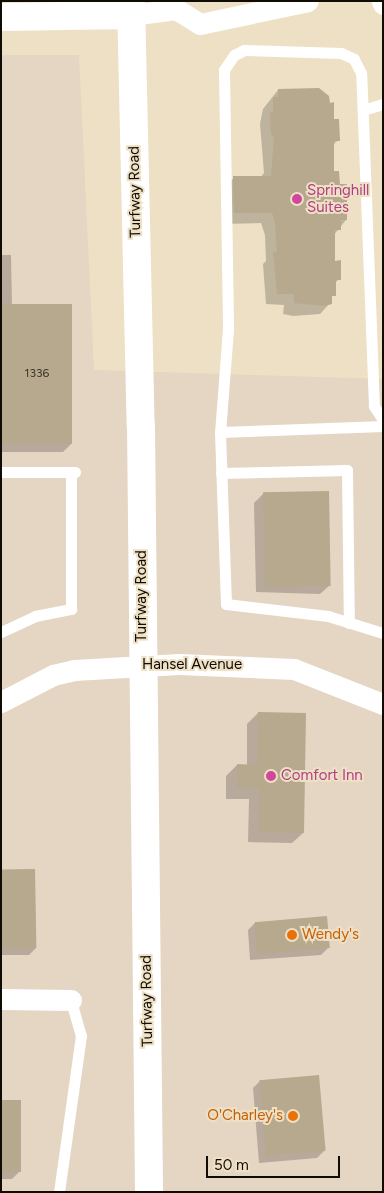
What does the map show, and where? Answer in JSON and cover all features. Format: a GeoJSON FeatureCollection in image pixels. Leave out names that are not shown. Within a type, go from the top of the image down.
{"type":"FeatureCollection","features":[{"type":"Feature","properties":{"kind":"main road"},"geometry":{"type":"LineString","coordinates":[[1,17],[131,8]]}},
{"type":"Feature","properties":{"kind":"main road","name":"Turfway Road"},"geometry":{"type":"LineString","coordinates":[[131,8],[141,426],[149,1192]]}},
{"type":"Feature","properties":{"kind":"street"},"geometry":{"type":"LineString","coordinates":[[131,8],[180,5],[200,24],[308,1]]}},
{"type":"Feature","properties":{"kind":"street","name":"Hansel Avenue"},"geometry":{"type":"LineString","coordinates":[[1,702],[53,675],[74,670],[143,665],[294,668],[383,704]]}},
{"type":"Feature","properties":{"kind":"street"},"geometry":{"type":"LineString","coordinates":[[1,999],[71,1000]]}},
{"type":"Feature","properties":{"kind":"lane"},"geometry":{"type":"LineString","coordinates":[[383,420],[374,406],[361,73],[354,59],[341,52],[244,50],[234,55],[224,70],[228,329],[220,432],[226,604],[328,616],[383,633]]}},
{"type":"Feature","properties":{"kind":"lane"},"geometry":{"type":"LineString","coordinates":[[363,110],[383,104]]}},
{"type":"Feature","properties":{"kind":"lane"},"geometry":{"type":"LineString","coordinates":[[220,432],[383,426]]}},
{"type":"Feature","properties":{"kind":"lane"},"geometry":{"type":"LineString","coordinates":[[221,473],[347,470],[348,622]]}},
{"type":"Feature","properties":{"kind":"lane"},"geometry":{"type":"LineString","coordinates":[[1,472],[73,472],[71,609],[35,616],[1,632]]}},
{"type":"Feature","properties":{"kind":"lane"},"geometry":{"type":"LineString","coordinates":[[59,1192],[81,1036],[71,1000]]}},
{"type":"Feature","properties":{"kind":"shaded area"},"geometry":{"type":"Polygon","coordinates":[[[1,55],[79,55],[94,370],[383,379],[383,1192],[1,1192],[1,55]]]}},
{"type":"Feature","properties":{"kind":"building"},"geometry":{"type":"Polygon","coordinates":[[[319,88],[329,96],[330,103],[334,102],[334,119],[339,119],[340,141],[334,141],[334,171],[339,171],[340,184],[347,184],[347,220],[341,220],[341,230],[335,230],[335,261],[341,260],[341,280],[336,280],[336,296],[332,296],[332,304],[324,306],[294,303],[294,294],[277,294],[273,252],[277,252],[275,223],[272,213],[234,213],[233,176],[271,176],[274,137],[271,134],[270,112],[273,113],[273,97],[278,97],[278,89],[319,88]]]}},
{"type":"Feature","properties":{"kind":"building"},"geometry":{"type":"Polygon","coordinates":[[[1,304],[72,304],[72,444],[1,444],[1,304]]]}},
{"type":"Feature","properties":{"kind":"building"},"geometry":{"type":"Polygon","coordinates":[[[329,491],[331,586],[265,587],[263,492],[329,491]]]}},
{"type":"Feature","properties":{"kind":"building","name":"Comfort Inn"},"geometry":{"type":"Polygon","coordinates":[[[258,712],[306,713],[304,833],[259,832],[259,789],[237,788],[237,764],[257,765],[258,712]]]}},
{"type":"Feature","properties":{"kind":"building"},"geometry":{"type":"Polygon","coordinates":[[[35,869],[36,948],[2,949],[1,870],[35,869]]]}},
{"type":"Feature","properties":{"kind":"building","name":"Wendy's"},"geometry":{"type":"Polygon","coordinates":[[[327,916],[330,948],[257,954],[254,922],[327,916]]]}},
{"type":"Feature","properties":{"kind":"building","name":"O'Charley's"},"geometry":{"type":"Polygon","coordinates":[[[319,1075],[326,1151],[266,1156],[259,1080],[319,1075]]]}},
{"type":"Feature","properties":{"kind":"building"},"geometry":{"type":"Polygon","coordinates":[[[1,1100],[21,1100],[21,1172],[1,1172],[1,1100]]]}},
{"type":"Feature","properties":{"kind":"place","name":"Springhill Suites"},"geometry":{"type":"Point","coordinates":[297,199]}},
{"type":"Feature","properties":{"kind":"place","name":"Comfort Inn"},"geometry":{"type":"Point","coordinates":[271,776]}},
{"type":"Feature","properties":{"kind":"place","name":"Wendy's"},"geometry":{"type":"Point","coordinates":[292,935]}},
{"type":"Feature","properties":{"kind":"place","name":"O'Charley's"},"geometry":{"type":"Point","coordinates":[293,1116]}}]}
